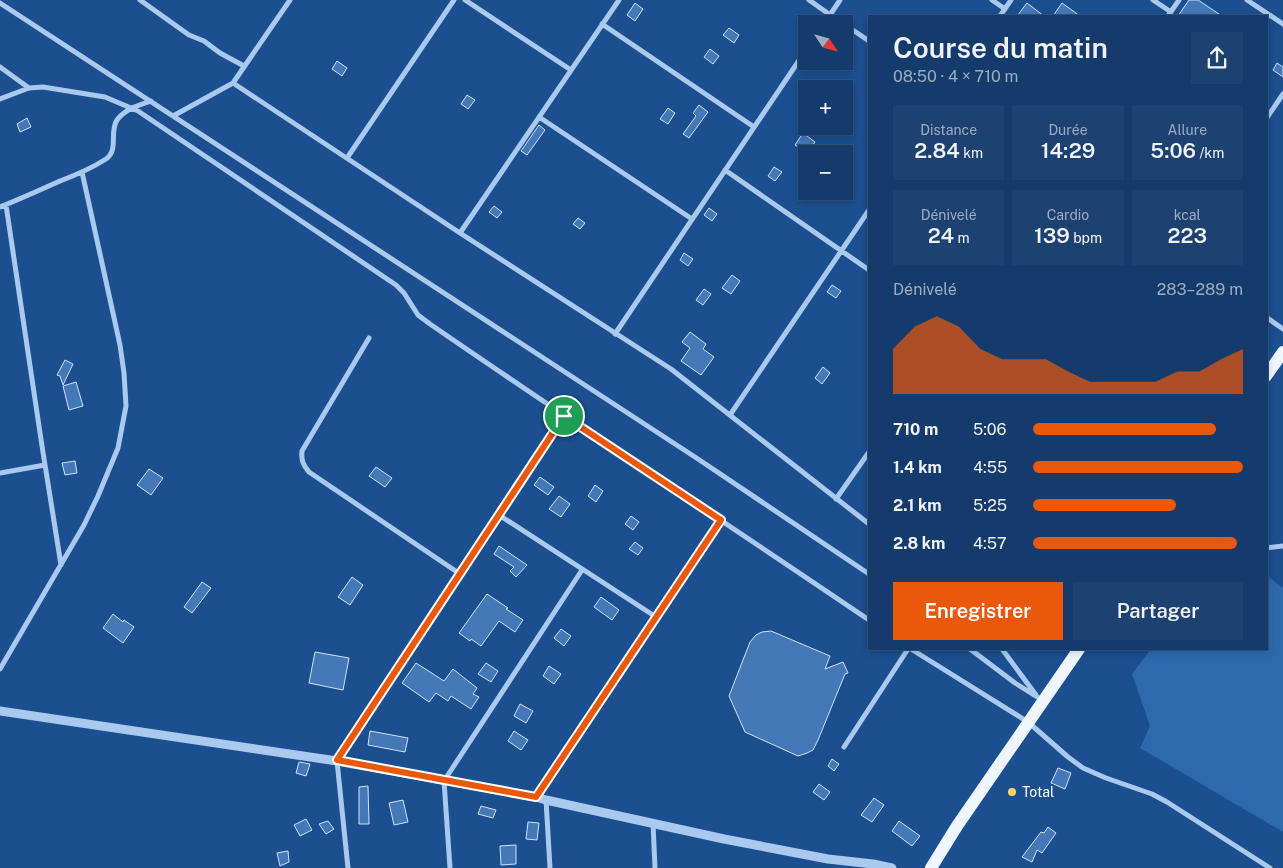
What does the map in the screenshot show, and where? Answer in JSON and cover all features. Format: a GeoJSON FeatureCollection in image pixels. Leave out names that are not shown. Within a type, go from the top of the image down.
{"type":"FeatureCollection","features":[{"type":"Feature","properties":{"kind":"main road"},"geometry":{"type":"LineString","coordinates":[[1268,373],[1283,352]]}},
{"type":"Feature","properties":{"kind":"main road"},"geometry":{"type":"LineString","coordinates":[[931,868],[1041,700],[1078,650]]}},
{"type":"Feature","properties":{"kind":"street"},"geometry":{"type":"LineString","coordinates":[[140,0],[189,35],[204,41],[220,53],[244,66]]}},
{"type":"Feature","properties":{"kind":"street"},"geometry":{"type":"LineString","coordinates":[[173,116],[233,83],[290,0]]}},
{"type":"Feature","properties":{"kind":"street"},"geometry":{"type":"LineString","coordinates":[[347,158],[454,0]]}},
{"type":"Feature","properties":{"kind":"street"},"geometry":{"type":"LineString","coordinates":[[465,0],[571,70]]}},
{"type":"Feature","properties":{"kind":"street"},"geometry":{"type":"LineString","coordinates":[[460,233],[618,0]]}},
{"type":"Feature","properties":{"kind":"street"},"geometry":{"type":"LineString","coordinates":[[809,0],[830,15],[840,0]]}},
{"type":"Feature","properties":{"kind":"street"},"geometry":{"type":"LineString","coordinates":[[992,0],[1005,9]]}},
{"type":"Feature","properties":{"kind":"street"},"geometry":{"type":"LineString","coordinates":[[1001,15],[1011,0]]}},
{"type":"Feature","properties":{"kind":"street"},"geometry":{"type":"LineString","coordinates":[[1153,0],[1170,14],[1179,0]]}},
{"type":"Feature","properties":{"kind":"street"},"geometry":{"type":"LineString","coordinates":[[1247,0],[1283,24]]}},
{"type":"Feature","properties":{"kind":"street"},"geometry":{"type":"LineString","coordinates":[[0,3],[682,448],[868,573]]}},
{"type":"Feature","properties":{"kind":"street"},"geometry":{"type":"LineString","coordinates":[[602,24],[754,127]]}},
{"type":"Feature","properties":{"kind":"street"},"geometry":{"type":"LineString","coordinates":[[853,30],[868,40]]}},
{"type":"Feature","properties":{"kind":"street"},"geometry":{"type":"LineString","coordinates":[[614,334],[798,62]]}},
{"type":"Feature","properties":{"kind":"street"},"geometry":{"type":"LineString","coordinates":[[0,67],[29,88]]}},
{"type":"Feature","properties":{"kind":"street"},"geometry":{"type":"LineString","coordinates":[[233,83],[614,334],[671,369],[868,523]]}},
{"type":"Feature","properties":{"kind":"street"},"geometry":{"type":"LineString","coordinates":[[0,99],[29,88],[43,87],[105,97],[132,108],[392,282],[404,293],[418,315],[430,324],[868,619]]}},
{"type":"Feature","properties":{"kind":"street"},"geometry":{"type":"LineString","coordinates":[[1268,116],[1283,94]]}},
{"type":"Feature","properties":{"kind":"street"},"geometry":{"type":"LineString","coordinates":[[62,565],[3,206],[82,172],[107,158],[111,154],[113,147],[115,127],[118,119],[132,108],[151,102]]}},
{"type":"Feature","properties":{"kind":"street"},"geometry":{"type":"LineString","coordinates":[[539,117],[692,219]]}},
{"type":"Feature","properties":{"kind":"street"},"geometry":{"type":"LineString","coordinates":[[725,170],[868,269]]}},
{"type":"Feature","properties":{"kind":"street"},"geometry":{"type":"LineString","coordinates":[[0,669],[62,565],[98,496],[118,448],[126,406],[120,344],[82,172]]}},
{"type":"Feature","properties":{"kind":"street"},"geometry":{"type":"LineString","coordinates":[[730,415],[868,211]]}},
{"type":"Feature","properties":{"kind":"street"},"geometry":{"type":"LineString","coordinates":[[1268,318],[1283,329]]}},
{"type":"Feature","properties":{"kind":"street"},"geometry":{"type":"LineString","coordinates":[[369,338],[302,452],[301,458],[304,466],[309,472],[460,574]]}},
{"type":"Feature","properties":{"kind":"street"},"geometry":{"type":"LineString","coordinates":[[348,868],[337,760],[564,416]]}},
{"type":"Feature","properties":{"kind":"street"},"geometry":{"type":"LineString","coordinates":[[836,499],[868,453]]}},
{"type":"Feature","properties":{"kind":"street"},"geometry":{"type":"LineString","coordinates":[[0,473],[45,465]]}},
{"type":"Feature","properties":{"kind":"street"},"geometry":{"type":"LineString","coordinates":[[499,515],[656,617]]}},
{"type":"Feature","properties":{"kind":"street"},"geometry":{"type":"LineString","coordinates":[[536,797],[721,520]]}},
{"type":"Feature","properties":{"kind":"street"},"geometry":{"type":"LineString","coordinates":[[1268,548],[1283,546]]}},
{"type":"Feature","properties":{"kind":"street"},"geometry":{"type":"LineString","coordinates":[[450,868],[444,781],[582,570]]}},
{"type":"Feature","properties":{"kind":"street"},"geometry":{"type":"LineString","coordinates":[[844,747],[908,650]]}},
{"type":"Feature","properties":{"kind":"street"},"geometry":{"type":"LineString","coordinates":[[911,650],[1028,722],[1083,768],[1152,794],[1167,802],[1270,868]]}},
{"type":"Feature","properties":{"kind":"street"},"geometry":{"type":"LineString","coordinates":[[971,650],[1041,700]]}},
{"type":"Feature","properties":{"kind":"street"},"geometry":{"type":"LineString","coordinates":[[1003,650],[1041,700]]}},
{"type":"Feature","properties":{"kind":"street"},"geometry":{"type":"LineString","coordinates":[[0,711],[337,760],[536,797],[724,840],[828,859],[892,868]]}},
{"type":"Feature","properties":{"kind":"street"},"geometry":{"type":"LineString","coordinates":[[546,800],[550,868]]}},
{"type":"Feature","properties":{"kind":"street"},"geometry":{"type":"LineString","coordinates":[[653,823],[654,868]]}},
{"type":"Feature","properties":{"kind":"street"},"geometry":{"type":"LineString","coordinates":[[828,859],[845,868]]}},
{"type":"Feature","properties":{"kind":"shaded area"},"geometry":{"type":"Polygon","coordinates":[[[1268,577],[1283,588],[1283,832],[1140,748],[1150,726],[1132,674],[1150,650],[1268,650],[1268,577]]]}},
{"type":"Feature","properties":{"kind":"building"},"geometry":{"type":"Polygon","coordinates":[[[1189,0],[1198,0],[1220,15],[1179,15],[1189,0]]]}},
{"type":"Feature","properties":{"kind":"building"},"geometry":{"type":"Polygon","coordinates":[[[635,3],[643,9],[635,21],[627,15],[635,3]]]}},
{"type":"Feature","properties":{"kind":"building"},"geometry":{"type":"Polygon","coordinates":[[[1027,3],[1043,15],[1018,15],[1027,3]]]}},
{"type":"Feature","properties":{"kind":"building"},"geometry":{"type":"Polygon","coordinates":[[[1062,3],[1079,15],[1054,15],[1062,3]]]}},
{"type":"Feature","properties":{"kind":"building"},"geometry":{"type":"Polygon","coordinates":[[[729,28],[739,35],[734,43],[723,35],[729,28]]]}},
{"type":"Feature","properties":{"kind":"building"},"geometry":{"type":"Polygon","coordinates":[[[710,49],[719,56],[713,64],[704,57],[710,49]]]}},
{"type":"Feature","properties":{"kind":"building"},"geometry":{"type":"Polygon","coordinates":[[[337,61],[347,68],[342,76],[332,69],[337,61]]]}},
{"type":"Feature","properties":{"kind":"building"},"geometry":{"type":"Polygon","coordinates":[[[1277,63],[1283,67],[1283,77],[1273,70],[1277,63]]]}},
{"type":"Feature","properties":{"kind":"building"},"geometry":{"type":"Polygon","coordinates":[[[467,95],[475,100],[468,109],[461,104],[467,95]]]}},
{"type":"Feature","properties":{"kind":"building"},"geometry":{"type":"Polygon","coordinates":[[[699,105],[708,112],[689,138],[683,134],[696,116],[693,113],[699,105]]]}},
{"type":"Feature","properties":{"kind":"building"},"geometry":{"type":"Polygon","coordinates":[[[668,108],[675,113],[668,124],[660,119],[668,108]]]}},
{"type":"Feature","properties":{"kind":"building"},"geometry":{"type":"Polygon","coordinates":[[[27,118],[31,127],[20,132],[17,124],[27,118]]]}},
{"type":"Feature","properties":{"kind":"building"},"geometry":{"type":"Polygon","coordinates":[[[539,125],[545,130],[527,155],[521,151],[539,125]]]}},
{"type":"Feature","properties":{"kind":"building"},"geometry":{"type":"Polygon","coordinates":[[[802,135],[806,135],[815,142],[813,145],[798,145],[798,147],[795,145],[802,135]]]}},
{"type":"Feature","properties":{"kind":"building"},"geometry":{"type":"Polygon","coordinates":[[[774,167],[782,172],[775,181],[768,176],[774,167]]]}},
{"type":"Feature","properties":{"kind":"building"},"geometry":{"type":"Polygon","coordinates":[[[494,206],[502,212],[497,218],[489,212],[494,206]]]}},
{"type":"Feature","properties":{"kind":"building"},"geometry":{"type":"Polygon","coordinates":[[[709,208],[717,214],[712,221],[704,215],[709,208]]]}},
{"type":"Feature","properties":{"kind":"building"},"geometry":{"type":"Polygon","coordinates":[[[578,218],[585,223],[580,229],[573,224],[578,218]]]}},
{"type":"Feature","properties":{"kind":"building"},"geometry":{"type":"Polygon","coordinates":[[[684,253],[693,259],[688,266],[680,260],[684,253]]]}},
{"type":"Feature","properties":{"kind":"building"},"geometry":{"type":"Polygon","coordinates":[[[732,275],[740,281],[731,294],[722,288],[732,275]]]}},
{"type":"Feature","properties":{"kind":"building"},"geometry":{"type":"Polygon","coordinates":[[[832,285],[841,291],[836,298],[827,292],[832,285]]]}},
{"type":"Feature","properties":{"kind":"building"},"geometry":{"type":"Polygon","coordinates":[[[704,289],[711,294],[703,305],[696,300],[704,289]]]}},
{"type":"Feature","properties":{"kind":"building"},"geometry":{"type":"Polygon","coordinates":[[[690,332],[706,344],[703,349],[714,357],[701,375],[681,361],[690,348],[682,342],[690,332]]]}},
{"type":"Feature","properties":{"kind":"building"},"geometry":{"type":"Polygon","coordinates":[[[65,360],[73,364],[63,385],[60,376],[57,375],[65,360]]]}},
{"type":"Feature","properties":{"kind":"building"},"geometry":{"type":"Polygon","coordinates":[[[823,367],[830,373],[822,384],[815,378],[823,367]]]}},
{"type":"Feature","properties":{"kind":"building"},"geometry":{"type":"Polygon","coordinates":[[[76,382],[83,406],[69,410],[63,386],[76,382]]]}},
{"type":"Feature","properties":{"kind":"building"},"geometry":{"type":"Polygon","coordinates":[[[75,461],[77,473],[65,475],[62,463],[75,461]]]}},
{"type":"Feature","properties":{"kind":"building"},"geometry":{"type":"Polygon","coordinates":[[[376,467],[392,478],[385,487],[369,476],[376,467]]]}},
{"type":"Feature","properties":{"kind":"building"},"geometry":{"type":"Polygon","coordinates":[[[149,469],[163,478],[151,495],[137,485],[149,469]]]}},
{"type":"Feature","properties":{"kind":"building"},"geometry":{"type":"Polygon","coordinates":[[[540,477],[554,487],[548,495],[534,485],[540,477]]]}},
{"type":"Feature","properties":{"kind":"building"},"geometry":{"type":"Polygon","coordinates":[[[595,485],[603,491],[596,502],[588,496],[595,485]]]}},
{"type":"Feature","properties":{"kind":"building"},"geometry":{"type":"Polygon","coordinates":[[[559,496],[570,504],[561,517],[549,509],[559,496]]]}},
{"type":"Feature","properties":{"kind":"building"},"geometry":{"type":"Polygon","coordinates":[[[631,516],[639,522],[633,530],[625,524],[631,516]]]}},
{"type":"Feature","properties":{"kind":"building"},"geometry":{"type":"Polygon","coordinates":[[[635,542],[643,548],[638,555],[629,549],[635,542]]]}},
{"type":"Feature","properties":{"kind":"building"},"geometry":{"type":"Polygon","coordinates":[[[499,546],[527,565],[516,577],[510,571],[514,567],[494,554],[499,546]]]}},
{"type":"Feature","properties":{"kind":"building"},"geometry":{"type":"Polygon","coordinates":[[[352,577],[363,585],[350,605],[338,597],[352,577]]]}},
{"type":"Feature","properties":{"kind":"building"},"geometry":{"type":"Polygon","coordinates":[[[202,582],[211,588],[192,613],[184,607],[202,582]]]}},
{"type":"Feature","properties":{"kind":"building"},"geometry":{"type":"Polygon","coordinates":[[[487,594],[523,620],[515,632],[499,621],[481,646],[459,633],[487,594]]]}},
{"type":"Feature","properties":{"kind":"building"},"geometry":{"type":"Polygon","coordinates":[[[601,597],[619,610],[612,620],[594,607],[601,597]]]}},
{"type":"Feature","properties":{"kind":"building"},"geometry":{"type":"Polygon","coordinates":[[[113,614],[123,622],[124,620],[134,627],[123,643],[103,628],[113,614]]]}},
{"type":"Feature","properties":{"kind":"building"},"geometry":{"type":"Polygon","coordinates":[[[561,629],[571,636],[564,646],[554,638],[561,629]]]}},
{"type":"Feature","properties":{"kind":"building"},"geometry":{"type":"Polygon","coordinates":[[[771,631],[830,656],[825,669],[843,662],[848,673],[845,674],[813,750],[798,756],[745,732],[729,696],[750,642],[756,635],[771,631]]]}},
{"type":"Feature","properties":{"kind":"building"},"geometry":{"type":"Polygon","coordinates":[[[315,652],[349,658],[343,690],[309,683],[315,652]]]}},
{"type":"Feature","properties":{"kind":"building"},"geometry":{"type":"Polygon","coordinates":[[[416,663],[444,681],[453,669],[477,688],[473,694],[479,697],[471,709],[451,696],[448,701],[436,693],[429,702],[402,683],[416,663]]]}},
{"type":"Feature","properties":{"kind":"building"},"geometry":{"type":"Polygon","coordinates":[[[486,663],[498,671],[491,682],[478,674],[486,663]]]}},
{"type":"Feature","properties":{"kind":"building"},"geometry":{"type":"Polygon","coordinates":[[[549,666],[561,674],[554,684],[543,676],[549,666]]]}},
{"type":"Feature","properties":{"kind":"building"},"geometry":{"type":"Polygon","coordinates":[[[520,704],[533,711],[526,723],[514,716],[520,704]]]}},
{"type":"Feature","properties":{"kind":"building"},"geometry":{"type":"Polygon","coordinates":[[[370,731],[408,738],[405,752],[368,745],[370,731]]]}},
{"type":"Feature","properties":{"kind":"building"},"geometry":{"type":"Polygon","coordinates":[[[514,731],[528,740],[521,750],[508,741],[514,731]]]}},
{"type":"Feature","properties":{"kind":"building"},"geometry":{"type":"Polygon","coordinates":[[[832,759],[839,764],[834,771],[828,766],[832,759]]]}},
{"type":"Feature","properties":{"kind":"building"},"geometry":{"type":"Polygon","coordinates":[[[299,762],[310,764],[306,776],[296,773],[299,762]]]}},
{"type":"Feature","properties":{"kind":"building"},"geometry":{"type":"Polygon","coordinates":[[[1058,768],[1071,773],[1065,789],[1051,783],[1058,768]]]}},
{"type":"Feature","properties":{"kind":"building"},"geometry":{"type":"Polygon","coordinates":[[[819,784],[830,792],[824,800],[813,792],[819,784]]]}},
{"type":"Feature","properties":{"kind":"building"},"geometry":{"type":"Polygon","coordinates":[[[368,786],[369,824],[359,824],[359,787],[368,786]]]}},
{"type":"Feature","properties":{"kind":"building"},"geometry":{"type":"Polygon","coordinates":[[[874,798],[884,805],[872,822],[861,815],[874,798]]]}},
{"type":"Feature","properties":{"kind":"building"},"geometry":{"type":"Polygon","coordinates":[[[403,800],[408,822],[394,825],[389,803],[403,800]]]}},
{"type":"Feature","properties":{"kind":"building"},"geometry":{"type":"Polygon","coordinates":[[[481,806],[496,810],[493,818],[478,814],[481,806]]]}},
{"type":"Feature","properties":{"kind":"building"},"geometry":{"type":"Polygon","coordinates":[[[306,819],[312,830],[300,836],[294,825],[306,819]]]}},
{"type":"Feature","properties":{"kind":"building"},"geometry":{"type":"Polygon","coordinates":[[[328,821],[334,829],[326,834],[319,824],[328,821]]]}},
{"type":"Feature","properties":{"kind":"building"},"geometry":{"type":"Polygon","coordinates":[[[899,821],[920,836],[912,846],[892,831],[899,821]]]}},
{"type":"Feature","properties":{"kind":"building"},"geometry":{"type":"Polygon","coordinates":[[[528,822],[539,823],[537,840],[526,839],[528,822]]]}},
{"type":"Feature","properties":{"kind":"building"},"geometry":{"type":"Polygon","coordinates":[[[1048,827],[1056,833],[1042,853],[1037,850],[1032,862],[1022,857],[1041,832],[1044,833],[1048,827]]]}},
{"type":"Feature","properties":{"kind":"building"},"geometry":{"type":"Polygon","coordinates":[[[516,845],[516,864],[501,865],[500,846],[516,845]]]}},
{"type":"Feature","properties":{"kind":"building"},"geometry":{"type":"Polygon","coordinates":[[[288,851],[289,862],[280,866],[277,853],[288,851]]]}},
{"type":"Feature","properties":{"kind":"place","name":"Total"},"geometry":{"type":"Point","coordinates":[1012,792]}},
{"type":"Feature","properties":{"kind":"route"},"geometry":{"type":"LineString","coordinates":[[564,416],[721,520],[536,797],[337,760],[460,574],[564,416]]}}]}
